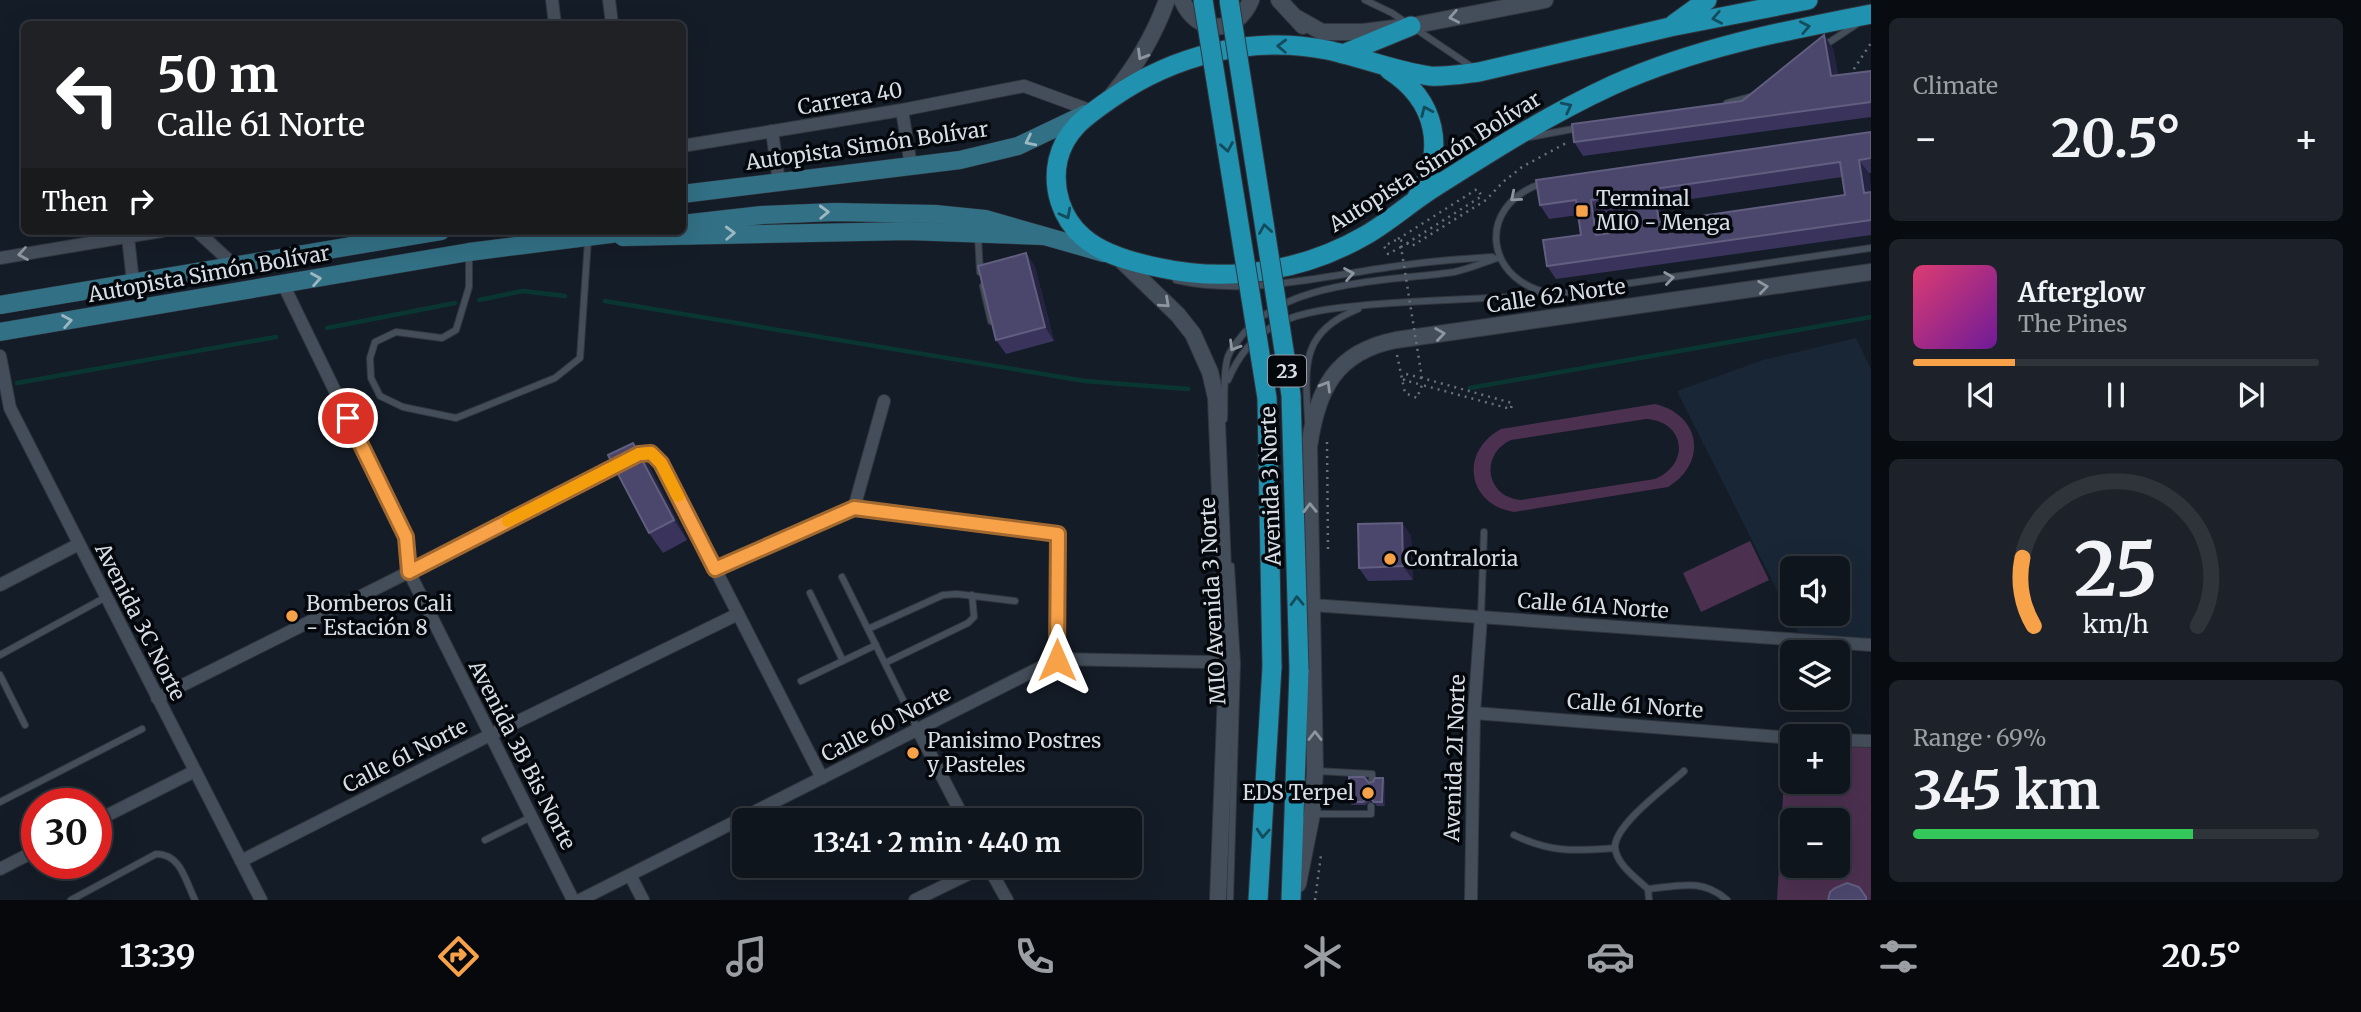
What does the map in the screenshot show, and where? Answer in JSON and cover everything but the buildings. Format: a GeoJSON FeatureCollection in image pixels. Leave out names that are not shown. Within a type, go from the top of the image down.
{"type":"FeatureCollection","features":[{"type":"Feature","properties":{"kind":"main road","name":"Avenida 3 Norte"},"geometry":{"type":"LineString","coordinates":[[1203,0],[1267,398],[1272,667],[1258,900]]}},
{"type":"Feature","properties":{"kind":"main road","name":"Avenida 3 Norte"},"geometry":{"type":"LineString","coordinates":[[1229,0],[1291,395],[1298,670],[1293,900]]}},
{"type":"Feature","properties":{"kind":"main road"},"geometry":{"type":"LineString","coordinates":[[1670,27],[1707,0]]}},
{"type":"Feature","properties":{"kind":"main road","name":"Autopista Simón Bolívar"},"geometry":{"type":"LineString","coordinates":[[686,194],[960,160],[1018,146],[1098,107],[1154,73],[1208,53],[1254,46],[1300,46],[1323,49],[1432,76],[1479,72],[1670,27],[1808,0]]}},
{"type":"Feature","properties":{"kind":"main road","name":"Autopista Simón Bolívar"},"geometry":{"type":"LineString","coordinates":[[686,224],[762,215],[885,211],[985,219],[1154,267],[1194,273],[1234,274],[1274,269],[1313,259],[1350,244],[1385,223],[1416,198],[1508,141],[1578,102],[1661,66],[1768,34],[1870,14]]}},
{"type":"Feature","properties":{"kind":"main road"},"geometry":{"type":"LineString","coordinates":[[1343,54],[1410,26]]}},
{"type":"Feature","properties":{"kind":"main road"},"geometry":{"type":"LineString","coordinates":[[1373,63],[1402,78],[1414,90],[1430,119],[1434,144],[1432,169],[1416,198]]}},
{"type":"Feature","properties":{"kind":"main road"},"geometry":{"type":"LineString","coordinates":[[1098,107],[1073,129],[1060,152],[1057,191],[1066,216],[1082,237],[1116,255]]}},
{"type":"Feature","properties":{"kind":"main road"},"geometry":{"type":"LineString","coordinates":[[686,235],[765,232],[1043,236]]}},
{"type":"Feature","properties":{"kind":"main road","name":"Autopista Simón Bolívar"},"geometry":{"type":"LineString","coordinates":[[0,305],[417,235]]}},
{"type":"Feature","properties":{"kind":"main road","name":"Autopista Simón Bolívar"},"geometry":{"type":"LineString","coordinates":[[0,332],[469,252],[608,235]]}},
{"type":"Feature","properties":{"kind":"main road"},"geometry":{"type":"LineString","coordinates":[[588,238],[676,235]]}},
{"type":"Feature","properties":{"kind":"street"},"geometry":{"type":"LineString","coordinates":[[552,0],[555,21]]}},
{"type":"Feature","properties":{"kind":"street"},"geometry":{"type":"LineString","coordinates":[[609,0],[612,21]]}},
{"type":"Feature","properties":{"kind":"street"},"geometry":{"type":"LineString","coordinates":[[1098,107],[1142,55],[1167,0]]}},
{"type":"Feature","properties":{"kind":"street"},"geometry":{"type":"LineString","coordinates":[[1182,0],[1187,12],[1195,20],[1217,27],[1239,19],[1251,0]]}},
{"type":"Feature","properties":{"kind":"street"},"geometry":{"type":"LineString","coordinates":[[1279,0],[1323,49]]}},
{"type":"Feature","properties":{"kind":"street"},"geometry":{"type":"LineString","coordinates":[[1297,18],[1322,32],[1363,32],[1410,26],[1545,0]]}},
{"type":"Feature","properties":{"kind":"street","name":"Carrera 40"},"geometry":{"type":"LineString","coordinates":[[686,145],[902,110],[1024,86],[1098,107]]}},
{"type":"Feature","properties":{"kind":"street"},"geometry":{"type":"LineString","coordinates":[[902,110],[911,166]]}},
{"type":"Feature","properties":{"kind":"street"},"geometry":{"type":"LineString","coordinates":[[772,131],[779,182]]}},
{"type":"Feature","properties":{"kind":"street"},"geometry":{"type":"LineString","coordinates":[[0,258],[139,235]]}},
{"type":"Feature","properties":{"kind":"street"},"geometry":{"type":"LineString","coordinates":[[201,235],[234,266]]}},
{"type":"Feature","properties":{"kind":"street"},"geometry":{"type":"LineString","coordinates":[[128,237],[134,282]]}},
{"type":"Feature","properties":{"kind":"street"},"geometry":{"type":"LineString","coordinates":[[1116,255],[1178,315],[1193,334],[1210,372],[1216,398],[1227,665],[1218,900]]}},
{"type":"Feature","properties":{"kind":"street","name":"Calle 62 Norte"},"geometry":{"type":"LineString","coordinates":[[1309,447],[1316,407],[1329,381],[1356,355],[1384,342],[1871,272]]}},
{"type":"Feature","properties":{"kind":"street","name":"Avenida 3B Bis Norte"},"geometry":{"type":"LineString","coordinates":[[284,284],[406,537],[409,572],[573,900]]}},
{"type":"Feature","properties":{"kind":"street","name":"Avenida 3C Norte"},"geometry":{"type":"LineString","coordinates":[[0,356],[10,408],[261,900]]}},
{"type":"Feature","properties":{"kind":"street"},"geometry":{"type":"LineString","coordinates":[[854,508],[884,401]]}},
{"type":"Feature","properties":{"kind":"street","name":"Avenida 3 Norte"},"geometry":{"type":"LineString","coordinates":[[1293,900],[1312,814],[1315,771],[1309,447]]}},
{"type":"Feature","properties":{"kind":"street"},"geometry":{"type":"LineString","coordinates":[[157,698],[639,454],[651,453],[661,463],[822,778]]}},
{"type":"Feature","properties":{"kind":"street"},"geometry":{"type":"LineString","coordinates":[[715,569],[854,508],[1058,534],[1057,660]]}},
{"type":"Feature","properties":{"kind":"street"},"geometry":{"type":"LineString","coordinates":[[0,585],[79,544]]}},
{"type":"Feature","properties":{"kind":"street","name":"Calle 61A Norte"},"geometry":{"type":"LineString","coordinates":[[1312,605],[1871,645]]}},
{"type":"Feature","properties":{"kind":"street","name":"Calle 61 Norte"},"geometry":{"type":"LineString","coordinates":[[241,861],[738,614]]}},
{"type":"Feature","properties":{"kind":"street","name":"Avenida 2I Norte"},"geometry":{"type":"LineString","coordinates":[[1471,900],[1474,713],[1481,617]]}},
{"type":"Feature","properties":{"kind":"street","name":"Calle 60 Norte"},"geometry":{"type":"LineString","coordinates":[[580,900],[1057,660],[1209,662],[1227,665]]}},
{"type":"Feature","properties":{"kind":"street","name":"Calle 61 Norte"},"geometry":{"type":"LineString","coordinates":[[1474,713],[1780,737]]}},
{"type":"Feature","properties":{"kind":"street"},"geometry":{"type":"LineString","coordinates":[[918,730],[958,808]]}},
{"type":"Feature","properties":{"kind":"street"},"geometry":{"type":"LineString","coordinates":[[1850,740],[1871,741]]}},
{"type":"Feature","properties":{"kind":"street"},"geometry":{"type":"LineString","coordinates":[[112,813],[195,771]]}},
{"type":"Feature","properties":{"kind":"street"},"geometry":{"type":"LineString","coordinates":[[0,869],[21,858]]}},
{"type":"Feature","properties":{"kind":"street"},"geometry":{"type":"LineString","coordinates":[[630,875],[643,900]]}},
{"type":"Feature","properties":{"kind":"street"},"geometry":{"type":"LineString","coordinates":[[915,900],[962,878]]}},
{"type":"Feature","properties":{"kind":"street"},"geometry":{"type":"LineString","coordinates":[[994,878],[1007,900]]}},
{"type":"Feature","properties":{"kind":"lane"},"geometry":{"type":"LineString","coordinates":[[1365,0],[1392,13],[1479,72]]}},
{"type":"Feature","properties":{"kind":"lane"},"geometry":{"type":"LineString","coordinates":[[1813,54],[1870,14]]}},
{"type":"Feature","properties":{"kind":"lane"},"geometry":{"type":"LineString","coordinates":[[1712,106],[1740,101],[1757,94]]}},
{"type":"Feature","properties":{"kind":"lane"},"geometry":{"type":"LineString","coordinates":[[1508,141],[1584,128]]}},
{"type":"Feature","properties":{"kind":"lane"},"geometry":{"type":"LineString","coordinates":[[1548,181],[1525,189],[1503,210],[1496,237],[1500,257],[1512,275],[1531,289],[1556,294]]}},
{"type":"Feature","properties":{"kind":"lane"},"geometry":{"type":"LineString","coordinates":[[978,233],[979,265],[991,321]]}},
{"type":"Feature","properties":{"kind":"lane"},"geometry":{"type":"LineString","coordinates":[[469,252],[469,287],[456,330],[442,338],[396,332],[375,342],[370,358],[371,378],[380,396],[403,407],[456,418],[555,378],[580,358],[588,238]]}},
{"type":"Feature","properties":{"kind":"lane"},"geometry":{"type":"LineString","coordinates":[[1226,385],[1241,353],[1255,339],[1280,322],[1313,312],[1366,305],[1556,294],[1871,248]]}},
{"type":"Feature","properties":{"kind":"lane"},"geometry":{"type":"LineString","coordinates":[[1116,255],[1161,276]]}},
{"type":"Feature","properties":{"kind":"lane"},"geometry":{"type":"LineString","coordinates":[[1174,279],[1207,285],[1262,284],[1325,278],[1391,266],[1500,257]]}},
{"type":"Feature","properties":{"kind":"lane","name":"MIO Avenida 3 Norte"},"geometry":{"type":"LineString","coordinates":[[1230,900],[1237,663],[1224,478],[1227,359],[1245,330],[1259,317],[1294,299],[1311,293],[1457,271],[1500,257]]}},
{"type":"Feature","properties":{"kind":"lane"},"geometry":{"type":"LineString","coordinates":[[1309,447],[1306,371],[1313,345],[1318,334],[1334,321],[1366,305]]}},
{"type":"Feature","properties":{"kind":"lane"},"geometry":{"type":"LineString","coordinates":[[1481,617],[1483,532]]}},
{"type":"Feature","properties":{"kind":"lane"},"geometry":{"type":"LineString","coordinates":[[842,576],[918,730]]}},
{"type":"Feature","properties":{"kind":"lane"},"geometry":{"type":"LineString","coordinates":[[810,593],[843,661]]}},
{"type":"Feature","properties":{"kind":"lane"},"geometry":{"type":"LineString","coordinates":[[868,629],[943,595],[972,595],[1015,601]]}},
{"type":"Feature","properties":{"kind":"lane"},"geometry":{"type":"LineString","coordinates":[[885,663],[968,623],[974,617],[972,595]]}},
{"type":"Feature","properties":{"kind":"lane"},"geometry":{"type":"LineString","coordinates":[[0,655],[106,597]]}},
{"type":"Feature","properties":{"kind":"lane"},"geometry":{"type":"LineString","coordinates":[[801,681],[876,645]]}},
{"type":"Feature","properties":{"kind":"lane"},"geometry":{"type":"LineString","coordinates":[[0,675],[26,725]]}},
{"type":"Feature","properties":{"kind":"lane"},"geometry":{"type":"LineString","coordinates":[[0,802],[142,729]]}},
{"type":"Feature","properties":{"kind":"lane"},"geometry":{"type":"LineString","coordinates":[[1315,771],[1372,774],[1372,781]]}},
{"type":"Feature","properties":{"kind":"lane"},"geometry":{"type":"LineString","coordinates":[[1649,900],[1648,889],[1629,872],[1615,848],[1617,837],[1627,823],[1685,771]]}},
{"type":"Feature","properties":{"kind":"lane"},"geometry":{"type":"LineString","coordinates":[[1312,814],[1371,814],[1371,806]]}},
{"type":"Feature","properties":{"kind":"lane"},"geometry":{"type":"LineString","coordinates":[[485,840],[531,817]]}},
{"type":"Feature","properties":{"kind":"lane"},"geometry":{"type":"LineString","coordinates":[[1514,835],[1546,848],[1615,848]]}},
{"type":"Feature","properties":{"kind":"lane"},"geometry":{"type":"LineString","coordinates":[[71,900],[156,854],[167,854],[175,859],[195,900]]}},
{"type":"Feature","properties":{"kind":"lane"},"geometry":{"type":"LineString","coordinates":[[1648,889],[1708,887],[1727,900]]}},
{"type":"Feature","properties":{"kind":"path"},"geometry":{"type":"LineString","coordinates":[[1845,82],[1871,43]]}},
{"type":"Feature","properties":{"kind":"path"},"geometry":{"type":"LineString","coordinates":[[1398,239],[1412,246],[1486,200],[1522,167],[1566,144],[1574,129]]}},
{"type":"Feature","properties":{"kind":"path"},"geometry":{"type":"LineString","coordinates":[[1477,189],[1482,196],[1401,247],[1388,254],[1384,246],[1477,189]]}},
{"type":"Feature","properties":{"kind":"path"},"geometry":{"type":"LineString","coordinates":[[1401,247],[1422,378]]}},
{"type":"Feature","properties":{"kind":"path"},"geometry":{"type":"LineString","coordinates":[[1396,351],[1405,393],[1417,398],[1422,385]]}},
{"type":"Feature","properties":{"kind":"path"},"geometry":{"type":"LineString","coordinates":[[1406,374],[1512,403],[1511,409],[1422,385],[1404,380],[1406,374]]}},
{"type":"Feature","properties":{"kind":"shaded area"},"geometry":{"type":"Polygon","coordinates":[[[1856,338],[1871,369],[1871,645],[1850,643],[1850,640],[1802,640],[1795,626],[1850,626],[1850,556],[1780,556],[1780,596],[1677,391],[1763,360],[1856,338]]]}},
{"type":"Feature","properties":{"kind":"shaded area"},"geometry":{"type":"Polygon","coordinates":[[[1655,404],[1682,418],[1690,429],[1694,453],[1681,477],[1668,487],[1514,512],[1498,507],[1486,499],[1474,476],[1474,463],[1479,451],[1488,439],[1501,429],[1655,404]],[[1646,419],[1511,440],[1501,446],[1494,455],[1491,474],[1494,483],[1509,497],[1521,500],[1655,479],[1674,464],[1679,444],[1669,427],[1646,419]]]}},
{"type":"Feature","properties":{"kind":"shaded area"},"geometry":{"type":"Polygon","coordinates":[[[1750,541],[1769,580],[1701,612],[1683,573],[1750,541]]]}},
{"type":"Feature","properties":{"kind":"shaded area"},"geometry":{"type":"Polygon","coordinates":[[[1850,746],[1871,747],[1871,900],[1777,900],[1780,848],[1780,878],[1850,878],[1850,808],[1782,808],[1783,794],[1850,794],[1850,746]]]}},
{"type":"Feature","properties":{"kind":"waterway"},"geometry":{"type":"LineString","coordinates":[[479,300],[523,291],[565,296]]}},
{"type":"Feature","properties":{"kind":"waterway"},"geometry":{"type":"LineString","coordinates":[[605,301],[1085,381],[1188,389]]}},
{"type":"Feature","properties":{"kind":"waterway"},"geometry":{"type":"LineString","coordinates":[[327,328],[455,303]]}},
{"type":"Feature","properties":{"kind":"waterway"},"geometry":{"type":"LineString","coordinates":[[1470,388],[1871,317]]}},
{"type":"Feature","properties":{"kind":"waterway"},"geometry":{"type":"LineString","coordinates":[[17,383],[276,337]]}},
{"type":"Feature","properties":{"kind":"slow traffic"},"geometry":{"type":"LineString","coordinates":[[508,521],[639,454],[651,453],[661,463],[678,496]]}},
{"type":"Feature","properties":{"kind":"place","name":"Terminal MIO - Menga"},"geometry":{"type":"Point","coordinates":[1582,211]}},
{"type":"Feature","properties":{"kind":"place","name":"Contraloria"},"geometry":{"type":"Point","coordinates":[1390,559]}},
{"type":"Feature","properties":{"kind":"place","name":"Bomberos Cali - Estación 8"},"geometry":{"type":"Point","coordinates":[292,616]}},
{"type":"Feature","properties":{"kind":"place","name":"Panisimo Postres y Pasteles"},"geometry":{"type":"Point","coordinates":[913,753]}},
{"type":"Feature","properties":{"kind":"place","name":"EDS Terpel"},"geometry":{"type":"Point","coordinates":[1368,793]}},
{"type":"Feature","properties":{"kind":"route"},"geometry":{"type":"LineString","coordinates":[[348,418],[406,537],[409,572],[639,454],[651,453],[661,463],[715,569],[854,508],[1058,534],[1057,660]]}}]}
